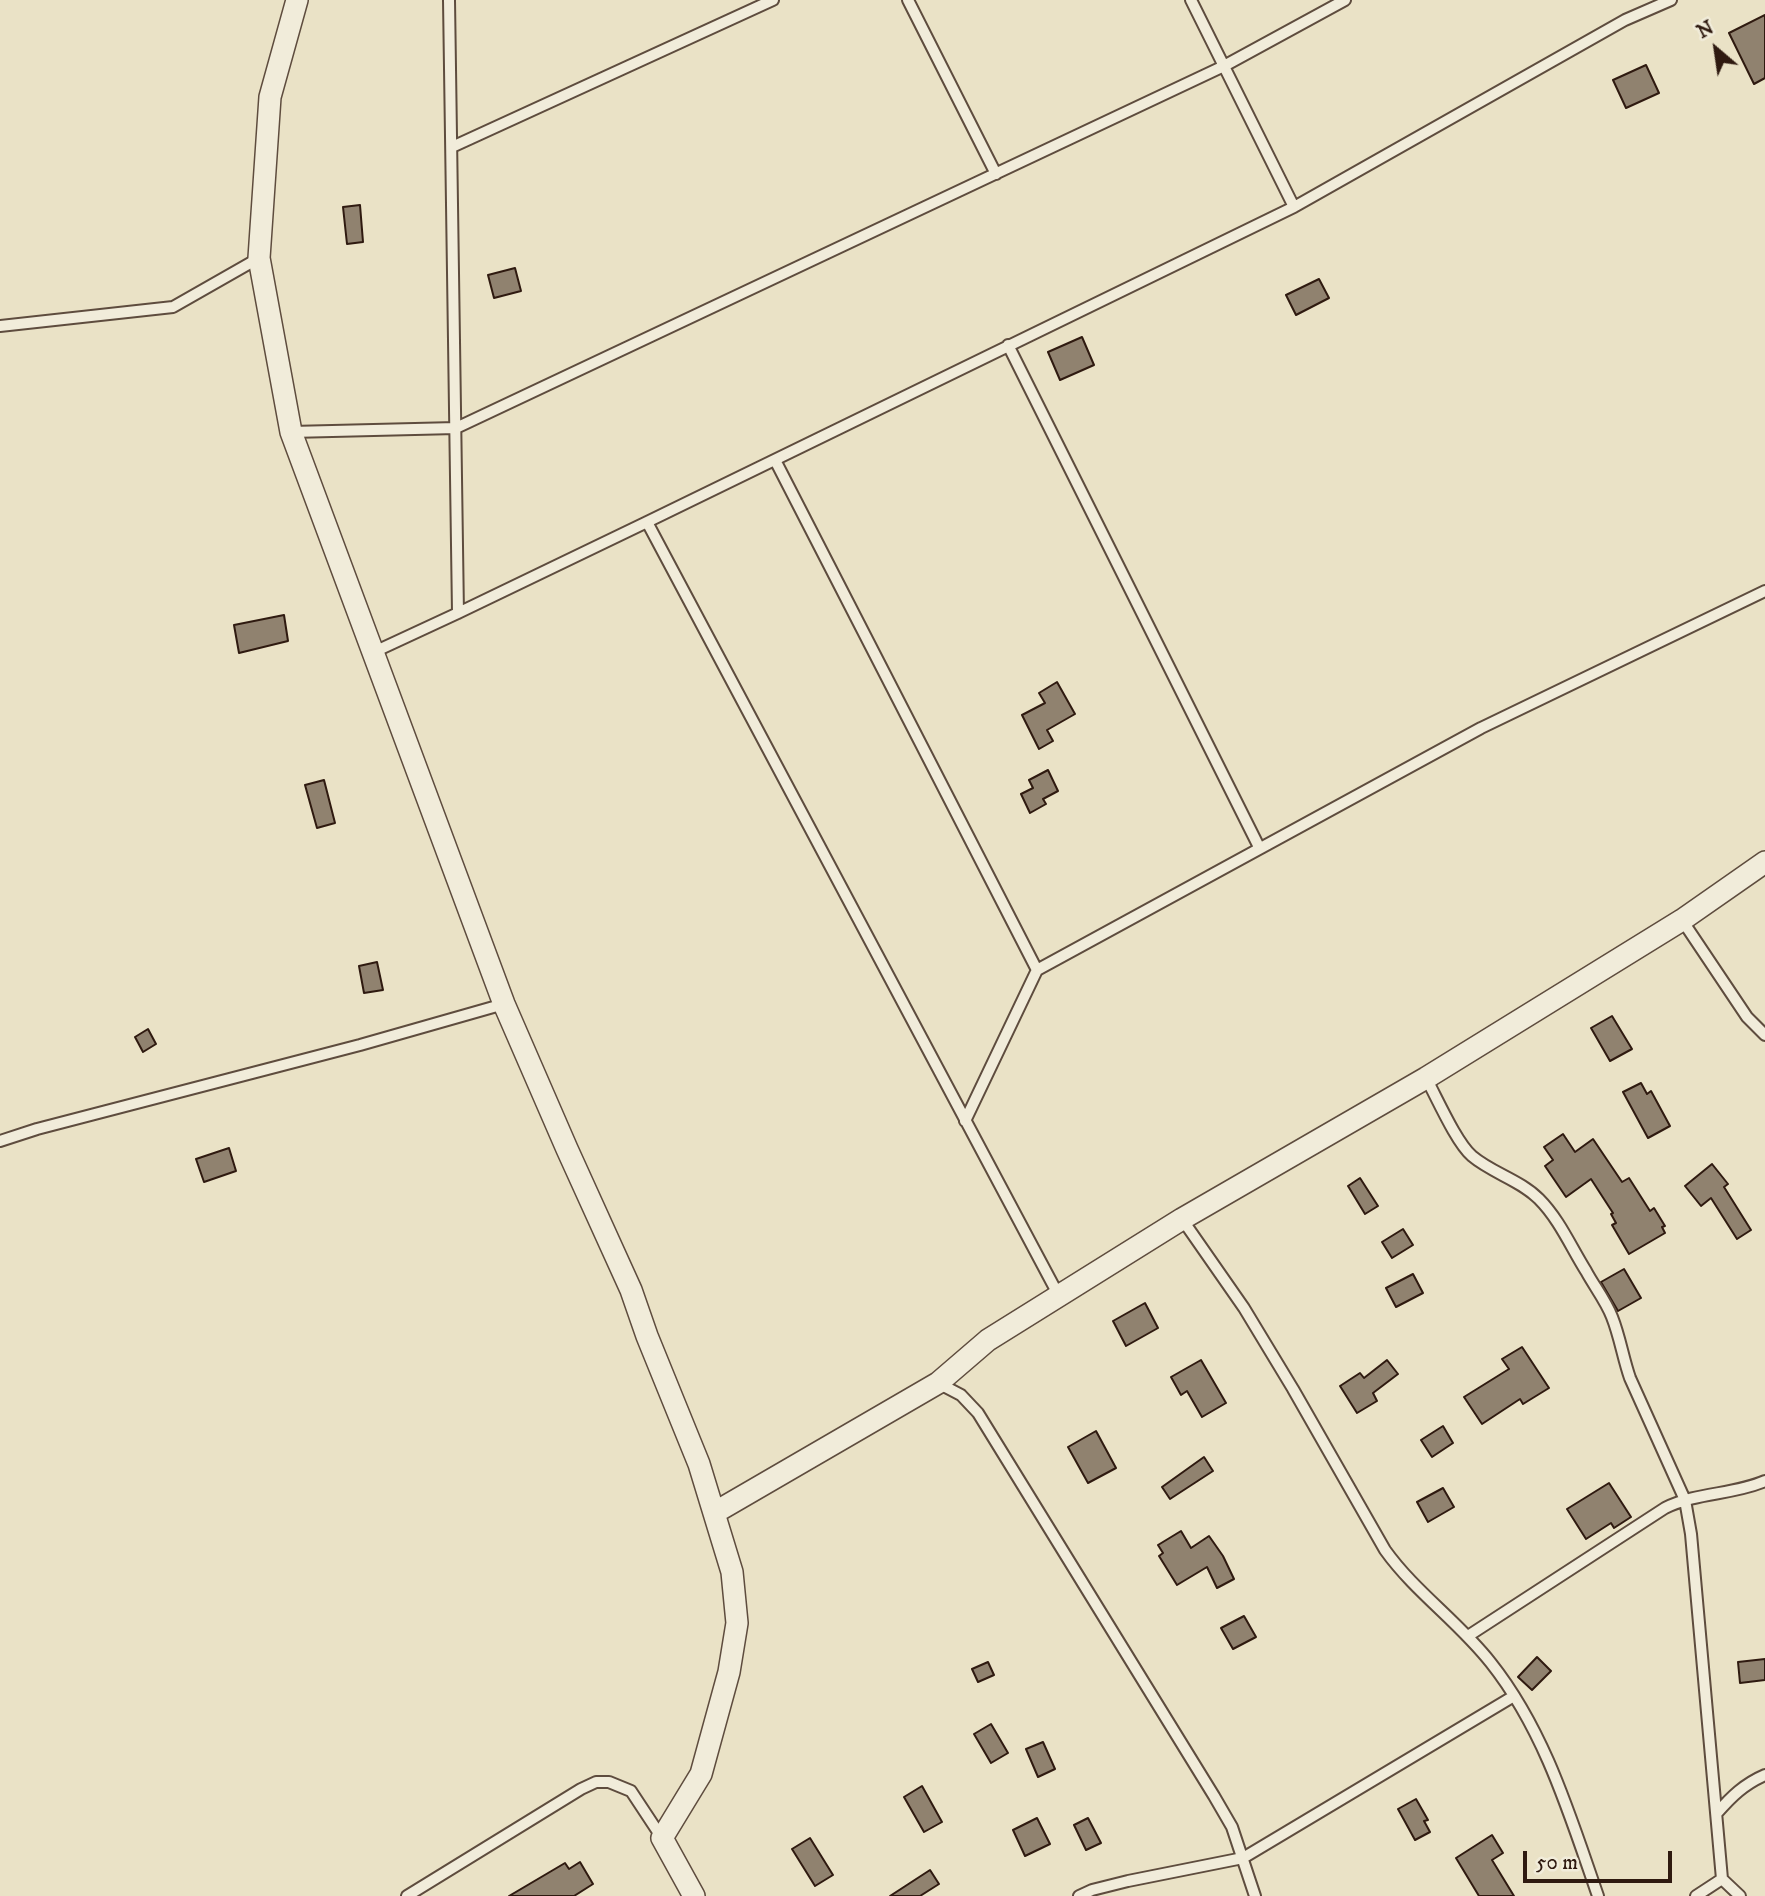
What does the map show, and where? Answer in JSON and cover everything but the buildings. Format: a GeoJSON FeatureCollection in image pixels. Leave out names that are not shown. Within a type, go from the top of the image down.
{"type":"FeatureCollection","features":[{"type":"Feature","properties":{"kind":"street"},"geometry":{"type":"LineString","coordinates":[[298,0],[270,97],[259,258],[291,432],[504,1004],[631,1290],[699,1464],[732,1572],[737,1623],[729,1672],[701,1774],[663,1838],[694,1896]]}},
{"type":"Feature","properties":{"kind":"street"},"geometry":{"type":"LineString","coordinates":[[714,1513],[938,1383],[988,1340],[1182,1219],[1426,1078],[1682,920],[1765,862]]}},
{"type":"Feature","properties":{"kind":"lane"},"geometry":{"type":"LineString","coordinates":[[449,0],[458,613]]}},
{"type":"Feature","properties":{"kind":"lane"},"geometry":{"type":"LineString","coordinates":[[452,147],[772,0]]}},
{"type":"Feature","properties":{"kind":"lane"},"geometry":{"type":"LineString","coordinates":[[908,0],[996,173]]}},
{"type":"Feature","properties":{"kind":"lane"},"geometry":{"type":"LineString","coordinates":[[1191,0],[1294,207]]}},
{"type":"Feature","properties":{"kind":"lane"},"geometry":{"type":"LineString","coordinates":[[291,432],[456,428],[1224,66],[1345,0]]}},
{"type":"Feature","properties":{"kind":"lane"},"geometry":{"type":"LineString","coordinates":[[374,652],[1294,207],[1625,19],[1671,0]]}},
{"type":"Feature","properties":{"kind":"lane"},"geometry":{"type":"LineString","coordinates":[[0,326],[173,307],[259,258]]}},
{"type":"Feature","properties":{"kind":"lane"},"geometry":{"type":"LineString","coordinates":[[1008,345],[1259,847]]}},
{"type":"Feature","properties":{"kind":"lane"},"geometry":{"type":"LineString","coordinates":[[775,460],[1037,970]]}},
{"type":"Feature","properties":{"kind":"lane"},"geometry":{"type":"LineString","coordinates":[[647,522],[1059,1296]]}},
{"type":"Feature","properties":{"kind":"lane"},"geometry":{"type":"LineString","coordinates":[[965,1121],[1037,970],[1481,728],[1765,591]]}},
{"type":"Feature","properties":{"kind":"lane"},"geometry":{"type":"LineString","coordinates":[[1682,920],[1747,1017],[1765,1035]]}},
{"type":"Feature","properties":{"kind":"lane"},"geometry":{"type":"LineString","coordinates":[[0,1141],[504,1004]]}},
{"type":"Feature","properties":{"kind":"lane"},"geometry":{"type":"LineString","coordinates":[[1426,1078],[1470,1154],[1538,1198],[1551,1213],[1611,1314],[1630,1378],[1685,1500],[1692,1548],[1722,1879],[1740,1896]]}},
{"type":"Feature","properties":{"kind":"lane"},"geometry":{"type":"LineString","coordinates":[[1182,1219],[1244,1308],[1385,1550],[1396,1565],[1468,1636],[1514,1696],[1548,1759],[1598,1896]]}},
{"type":"Feature","properties":{"kind":"lane"},"geometry":{"type":"LineString","coordinates":[[938,1383],[961,1395],[978,1413],[1214,1796],[1231,1828],[1255,1896]]}},
{"type":"Feature","properties":{"kind":"lane"},"geometry":{"type":"LineString","coordinates":[[1468,1636],[1665,1508],[1685,1500],[1765,1481]]}},
{"type":"Feature","properties":{"kind":"lane"},"geometry":{"type":"LineString","coordinates":[[1079,1896],[1128,1881],[1243,1858],[1514,1696]]}},
{"type":"Feature","properties":{"kind":"lane"},"geometry":{"type":"LineString","coordinates":[[1717,1814],[1736,1791],[1765,1775]]}},
{"type":"Feature","properties":{"kind":"lane"},"geometry":{"type":"LineString","coordinates":[[407,1896],[580,1789],[596,1782],[609,1782],[631,1791],[663,1838]]}},
{"type":"Feature","properties":{"kind":"lane"},"geometry":{"type":"LineString","coordinates":[[1696,1896],[1722,1879]]}}]}
